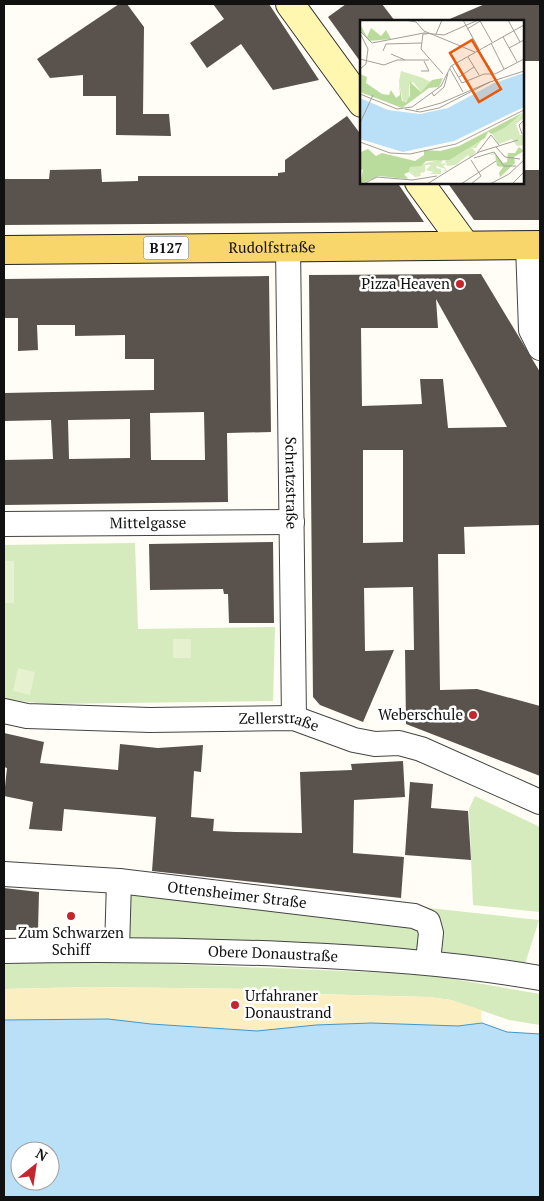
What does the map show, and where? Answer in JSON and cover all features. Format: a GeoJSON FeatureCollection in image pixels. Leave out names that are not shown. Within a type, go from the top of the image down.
{"type":"FeatureCollection","features":[{"type":"Feature","properties":{"kind":"main road"},"geometry":{"type":"LineString","coordinates":[[290,4],[360,100]]}},
{"type":"Feature","properties":{"kind":"main road"},"geometry":{"type":"LineString","coordinates":[[421,184],[465,246]]}},
{"type":"Feature","properties":{"kind":"main road","name":"Rudolfstraße"},"geometry":{"type":"LineString","coordinates":[[4,250],[534,245]]}},
{"type":"Feature","properties":{"kind":"street"},"geometry":{"type":"LineString","coordinates":[[534,245],[531,330],[540,348]]}},
{"type":"Feature","properties":{"kind":"street","name":"Schratzstraße"},"geometry":{"type":"LineString","coordinates":[[288,247],[294,718]]}},
{"type":"Feature","properties":{"kind":"street","name":"Mittelgasse"},"geometry":{"type":"LineString","coordinates":[[4,524],[292,522]]}},
{"type":"Feature","properties":{"kind":"street","name":"Zellerstraße"},"geometry":{"type":"LineString","coordinates":[[4,711],[27,716],[150,720],[294,718],[354,740],[375,744],[399,743],[421,749],[540,802]]}},
{"type":"Feature","properties":{"kind":"street","name":"Ottensheimer Straße"},"geometry":{"type":"LineString","coordinates":[[4,874],[119,881],[414,916],[428,922],[431,933],[428,961]]}},
{"type":"Feature","properties":{"kind":"street"},"geometry":{"type":"LineString","coordinates":[[117,950],[119,881]]}},
{"type":"Feature","properties":{"kind":"street","name":"Obere Donaustraße"},"geometry":{"type":"LineString","coordinates":[[4,951],[117,950],[428,961],[540,978]]}},
{"type":"Feature","properties":{"kind":"green space"},"geometry":{"type":"Polygon","coordinates":[[[135,543],[138,629],[275,627],[273,701],[46,704],[4,699],[4,545],[135,543]]]}},
{"type":"Feature","properties":{"kind":"green space"},"geometry":{"type":"Polygon","coordinates":[[[4,561],[14,561],[14,603],[4,603],[4,561]]]}},
{"type":"Feature","properties":{"kind":"green space"},"geometry":{"type":"Polygon","coordinates":[[[173,639],[191,639],[191,658],[173,658],[173,639]]]}},
{"type":"Feature","properties":{"kind":"green space"},"geometry":{"type":"Polygon","coordinates":[[[18,668],[35,672],[30,695],[13,691],[18,668]]]}},
{"type":"Feature","properties":{"kind":"green space"},"geometry":{"type":"Polygon","coordinates":[[[475,796],[540,827],[540,912],[473,905],[469,809],[475,796]]]}},
{"type":"Feature","properties":{"kind":"green space"},"geometry":{"type":"Polygon","coordinates":[[[107,888],[410,906],[539,920],[525,964],[103,940],[106,934],[107,888]]]}},
{"type":"Feature","properties":{"kind":"green space"},"geometry":{"type":"Polygon","coordinates":[[[100,961],[393,973],[442,977],[540,994],[540,1025],[509,1020],[451,1000],[429,997],[312,994],[258,989],[92,987],[4,989],[4,964],[100,961]]]}},
{"type":"Feature","properties":{"kind":"sand","name":"Urfahraner Donaustrand"},"geometry":{"type":"Polygon","coordinates":[[[92,987],[258,989],[312,994],[429,997],[451,1000],[481,1010],[482,1023],[458,1026],[316,1025],[257,1031],[151,1024],[108,1019],[4,1020],[4,989],[92,987]]]}},
{"type":"Feature","properties":{"kind":"water"},"geometry":{"type":"Polygon","coordinates":[[[108,1019],[151,1024],[257,1031],[316,1025],[371,1023],[458,1026],[482,1023],[507,1032],[540,1034],[540,1197],[4,1197],[4,1020],[108,1019]]]}},
{"type":"Feature","properties":{"kind":"building"},"geometry":{"type":"Polygon","coordinates":[[[119,4],[127,4],[144,27],[143,114],[169,114],[171,136],[116,135],[116,96],[83,96],[83,75],[50,78],[37,59],[119,4]]]}},
{"type":"Feature","properties":{"kind":"building"},"geometry":{"type":"Polygon","coordinates":[[[213,4],[269,4],[319,80],[273,90],[241,44],[207,68],[190,43],[224,19],[213,4]]]}},
{"type":"Feature","properties":{"kind":"building"},"geometry":{"type":"Polygon","coordinates":[[[346,4],[382,4],[394,20],[360,20],[360,61],[328,17],[346,4]]]}},
{"type":"Feature","properties":{"kind":"building"},"geometry":{"type":"Polygon","coordinates":[[[485,4],[540,4],[540,61],[524,61],[524,20],[447,20],[485,4]]]}},
{"type":"Feature","properties":{"kind":"building"},"geometry":{"type":"Polygon","coordinates":[[[347,116],[360,133],[360,184],[398,184],[424,222],[4,225],[4,179],[49,179],[50,170],[101,169],[102,182],[138,181],[138,176],[278,176],[278,173],[285,172],[285,160],[347,116]]]}},
{"type":"Feature","properties":{"kind":"building"},"geometry":{"type":"Polygon","coordinates":[[[524,170],[540,170],[540,220],[474,220],[448,184],[524,184],[524,170]]]}},
{"type":"Feature","properties":{"kind":"building"},"geometry":{"type":"Polygon","coordinates":[[[481,274],[540,372],[540,525],[464,527],[465,554],[438,554],[440,690],[477,689],[540,706],[540,776],[406,724],[405,650],[414,650],[413,587],[364,588],[365,651],[394,650],[363,722],[320,705],[313,697],[309,275],[481,274]],[[436,299],[438,328],[361,328],[362,406],[422,404],[420,379],[443,379],[448,428],[507,427],[478,374],[436,299]],[[363,450],[363,543],[403,542],[403,450],[363,450]]]}},
{"type":"Feature","properties":{"kind":"building"},"geometry":{"type":"Polygon","coordinates":[[[269,276],[271,432],[227,433],[228,502],[4,505],[4,460],[53,459],[51,420],[4,421],[4,393],[154,390],[154,359],[125,359],[125,335],[75,336],[75,325],[37,325],[38,350],[18,351],[18,318],[4,318],[4,279],[269,276]],[[204,412],[150,413],[151,460],[205,460],[204,412]],[[130,419],[68,420],[69,459],[130,458],[130,419]]]}},
{"type":"Feature","properties":{"kind":"building"},"geometry":{"type":"Polygon","coordinates":[[[273,542],[274,623],[229,623],[228,594],[224,594],[223,589],[150,590],[149,544],[273,542]]]}},
{"type":"Feature","properties":{"kind":"building"},"geometry":{"type":"Polygon","coordinates":[[[4,733],[44,742],[40,763],[118,770],[120,744],[158,748],[203,745],[201,772],[194,771],[191,817],[214,819],[213,831],[302,833],[300,772],[352,770],[351,764],[403,761],[405,797],[354,800],[353,853],[404,857],[401,898],[152,871],[156,817],[64,809],[62,831],[29,829],[33,802],[4,796],[7,768],[4,767],[4,733]]]}},
{"type":"Feature","properties":{"kind":"building"},"geometry":{"type":"Polygon","coordinates":[[[410,782],[433,784],[431,808],[468,811],[471,860],[405,855],[410,782]]]}},
{"type":"Feature","properties":{"kind":"building"},"geometry":{"type":"Polygon","coordinates":[[[4,888],[39,892],[38,930],[4,930],[4,888]]]}},
{"type":"Feature","properties":{"kind":"place","name":"Pizza Heaven"},"geometry":{"type":"Point","coordinates":[460,284]}},
{"type":"Feature","properties":{"kind":"place","name":"Weberschule"},"geometry":{"type":"Point","coordinates":[473,715]}},
{"type":"Feature","properties":{"kind":"place","name":"Zum Schwarzen Schiff"},"geometry":{"type":"Point","coordinates":[71,916]}},
{"type":"Feature","properties":{"kind":"place","name":"Urfahraner Donaustrand"},"geometry":{"type":"Point","coordinates":[235,1005]}}]}
